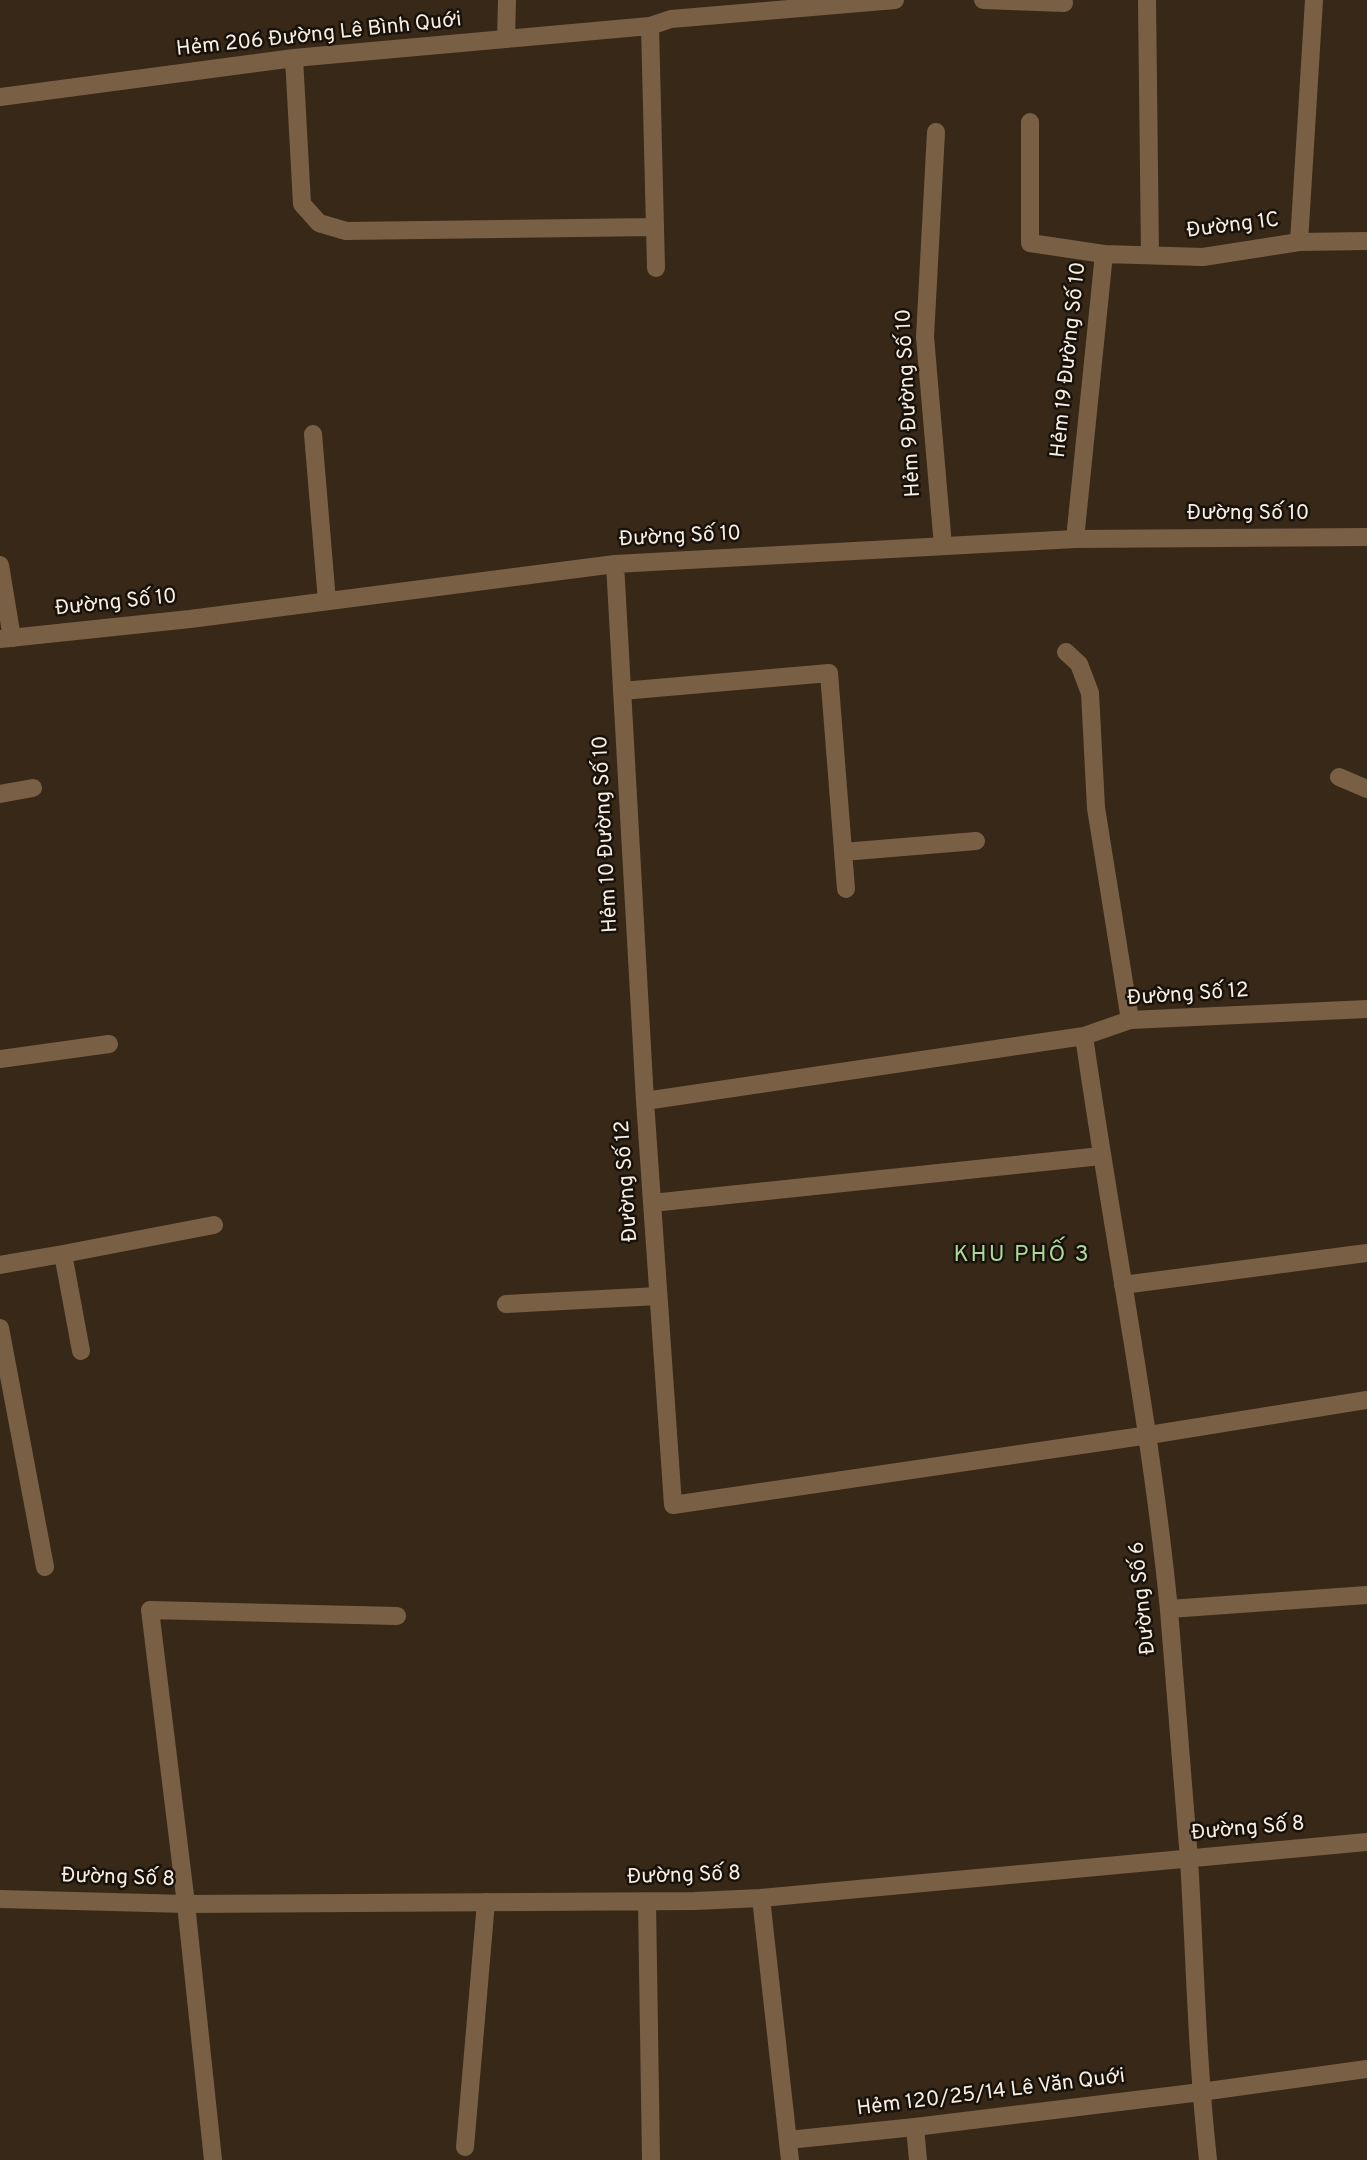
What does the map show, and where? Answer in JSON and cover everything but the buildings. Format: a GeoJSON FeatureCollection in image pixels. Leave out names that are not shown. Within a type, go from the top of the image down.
{"type":"FeatureCollection","features":[{"type":"Feature","properties":{"kind":"street"},"geometry":{"type":"LineString","coordinates":[[506,39],[508,0]]}},
{"type":"Feature","properties":{"kind":"street","name":"Hẻm 206 Đường Lê Bình Quới"},"geometry":{"type":"LineString","coordinates":[[0,97],[294,58],[650,26],[671,19],[895,0]]}},
{"type":"Feature","properties":{"kind":"street"},"geometry":{"type":"LineString","coordinates":[[983,0],[1064,3]]}},
{"type":"Feature","properties":{"kind":"street"},"geometry":{"type":"LineString","coordinates":[[1147,0],[1150,255]]}},
{"type":"Feature","properties":{"kind":"street"},"geometry":{"type":"LineString","coordinates":[[1299,242],[1314,0]]}},
{"type":"Feature","properties":{"kind":"street"},"geometry":{"type":"LineString","coordinates":[[650,26],[656,268]]}},
{"type":"Feature","properties":{"kind":"street"},"geometry":{"type":"LineString","coordinates":[[294,58],[302,204],[319,223],[346,232],[655,227]]}},
{"type":"Feature","properties":{"kind":"street","name":"Hẻm 19 Đường Số 10"},"geometry":{"type":"LineString","coordinates":[[1030,122],[1030,243],[1104,254],[1074,539]]}},
{"type":"Feature","properties":{"kind":"street","name":"Hẻm 9 Đường Số 10"},"geometry":{"type":"LineString","coordinates":[[936,132],[925,337],[943,546]]}},
{"type":"Feature","properties":{"kind":"street","name":"Đường 1C"},"geometry":{"type":"LineString","coordinates":[[1104,254],[1203,257],[1299,242],[1367,241]]}},
{"type":"Feature","properties":{"kind":"street"},"geometry":{"type":"LineString","coordinates":[[313,435],[327,601]]}},
{"type":"Feature","properties":{"kind":"street","name":"Đường Số 10"},"geometry":{"type":"LineString","coordinates":[[6,639],[615,564],[1074,539],[1367,537]]}},
{"type":"Feature","properties":{"kind":"street","name":"Hẻm 10 Đường Số 10"},"geometry":{"type":"LineString","coordinates":[[615,564],[645,1101]]}},
{"type":"Feature","properties":{"kind":"street"},"geometry":{"type":"LineString","coordinates":[[0,565],[6,639]]}},
{"type":"Feature","properties":{"kind":"street"},"geometry":{"type":"LineString","coordinates":[[1066,652],[1079,664],[1090,693],[1096,808],[1130,1020]]}},
{"type":"Feature","properties":{"kind":"street"},"geometry":{"type":"LineString","coordinates":[[622,691],[829,673],[846,889]]}},
{"type":"Feature","properties":{"kind":"street"},"geometry":{"type":"LineString","coordinates":[[1339,777],[1367,789]]}},
{"type":"Feature","properties":{"kind":"street"},"geometry":{"type":"LineString","coordinates":[[0,794],[33,789]]}},
{"type":"Feature","properties":{"kind":"street"},"geometry":{"type":"LineString","coordinates":[[843,852],[976,841]]}},
{"type":"Feature","properties":{"kind":"street","name":"Đường Số 12"},"geometry":{"type":"LineString","coordinates":[[1149,1436],[673,1505],[645,1101],[1084,1036],[1130,1020],[1367,1009]]}},
{"type":"Feature","properties":{"kind":"street","name":"Đường Số 6"},"geometry":{"type":"LineString","coordinates":[[1084,1036],[1101,1156],[1149,1436],[1168,1609],[1189,1858],[1200,2092],[1208,2160]]}},
{"type":"Feature","properties":{"kind":"street"},"geometry":{"type":"LineString","coordinates":[[0,1059],[109,1044]]}},
{"type":"Feature","properties":{"kind":"street"},"geometry":{"type":"LineString","coordinates":[[652,1203],[1101,1156]]}},
{"type":"Feature","properties":{"kind":"street"},"geometry":{"type":"LineString","coordinates":[[0,1265],[214,1226]]}},
{"type":"Feature","properties":{"kind":"street"},"geometry":{"type":"LineString","coordinates":[[1123,1285],[1367,1253]]}},
{"type":"Feature","properties":{"kind":"street"},"geometry":{"type":"LineString","coordinates":[[64,1254],[81,1351]]}},
{"type":"Feature","properties":{"kind":"street"},"geometry":{"type":"LineString","coordinates":[[506,1304],[658,1296]]}},
{"type":"Feature","properties":{"kind":"street"},"geometry":{"type":"LineString","coordinates":[[0,1328],[45,1567]]}},
{"type":"Feature","properties":{"kind":"street"},"geometry":{"type":"LineString","coordinates":[[1149,1436],[1367,1400]]}},
{"type":"Feature","properties":{"kind":"street"},"geometry":{"type":"LineString","coordinates":[[1168,1609],[1367,1595]]}},
{"type":"Feature","properties":{"kind":"street"},"geometry":{"type":"LineString","coordinates":[[213,2160],[186,1904],[150,1610],[397,1616]]}},
{"type":"Feature","properties":{"kind":"street","name":"Đường Số 8"},"geometry":{"type":"LineString","coordinates":[[0,1899],[186,1904],[648,1902],[761,1898],[1367,1842]]}},
{"type":"Feature","properties":{"kind":"street"},"geometry":{"type":"LineString","coordinates":[[761,1898],[790,2160]]}},
{"type":"Feature","properties":{"kind":"street"},"geometry":{"type":"LineString","coordinates":[[465,2147],[486,1902]]}},
{"type":"Feature","properties":{"kind":"street"},"geometry":{"type":"LineString","coordinates":[[648,1902],[651,2160]]}},
{"type":"Feature","properties":{"kind":"street","name":"Hẻm 120/25/14 Lê Văn Quới"},"geometry":{"type":"LineString","coordinates":[[788,2140],[915,2127],[1367,2069]]}},
{"type":"Feature","properties":{"kind":"street"},"geometry":{"type":"LineString","coordinates":[[915,2127],[918,2160]]}},
{"type":"Feature","properties":{"kind":"district","name":"KHU PHỐ 3"},"geometry":{"type":"Point","coordinates":[1022,1256]}}]}
